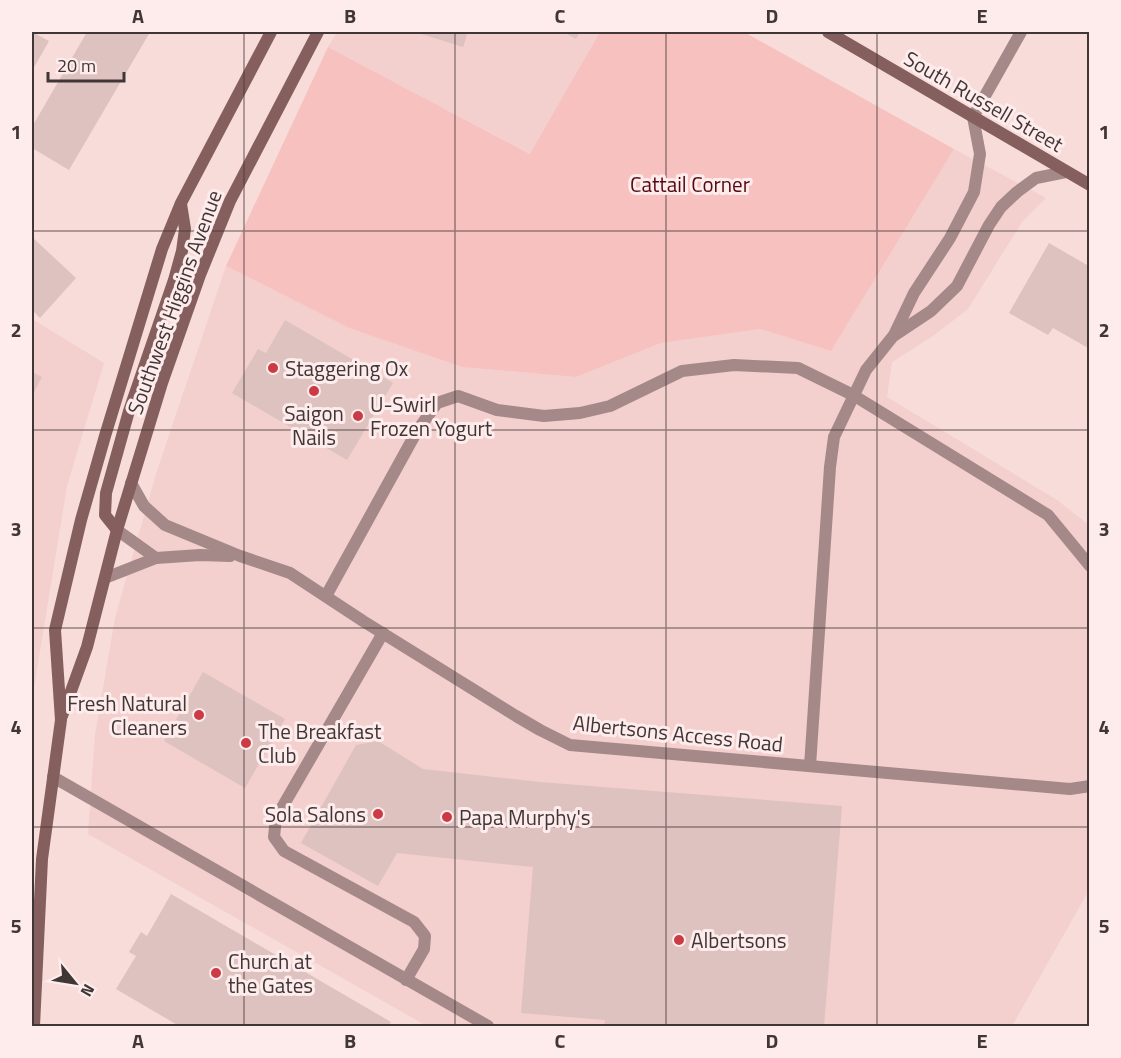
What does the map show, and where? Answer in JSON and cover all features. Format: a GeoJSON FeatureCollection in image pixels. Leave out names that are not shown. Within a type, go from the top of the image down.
{"type":"FeatureCollection","features":[{"type":"Feature","properties":{"kind":"main road","name":"Southwest Higgins Avenue"},"geometry":{"type":"LineString","coordinates":[[61,720],[55,630],[81,520],[162,249],[181,203],[271,32]]}},
{"type":"Feature","properties":{"kind":"main road","name":"Southwest Higgins Avenue"},"geometry":{"type":"LineString","coordinates":[[34,1026],[42,859],[61,720],[87,647],[117,530],[162,383],[200,275],[230,201],[318,32]]}},
{"type":"Feature","properties":{"kind":"main road","name":"South Russell Street"},"geometry":{"type":"LineString","coordinates":[[828,32],[1089,185]]}},
{"type":"Feature","properties":{"kind":"main road","name":"Southwest Higgins Avenue"},"geometry":{"type":"LineString","coordinates":[[117,530],[105,515],[106,493],[129,411],[182,251],[185,229],[181,203]]}},
{"type":"Feature","properties":{"kind":"lane"},"geometry":{"type":"LineString","coordinates":[[810,766],[830,467],[834,437],[866,370],[894,335],[914,294],[950,238],[974,192],[980,154],[973,117],[1021,32]]}},
{"type":"Feature","properties":{"kind":"lane"},"geometry":{"type":"LineString","coordinates":[[894,335],[931,311],[957,286],[988,225],[1001,207],[1036,178],[1066,172]]}},
{"type":"Feature","properties":{"kind":"lane"},"geometry":{"type":"LineString","coordinates":[[326,596],[417,431],[437,403],[458,396],[497,410],[544,416],[580,413],[610,406],[682,371],[734,365],[798,368],[853,395],[1048,515],[1089,566]]}},
{"type":"Feature","properties":{"kind":"lane"},"geometry":{"type":"LineString","coordinates":[[131,483],[144,506],[165,525],[240,556]]}},
{"type":"Feature","properties":{"kind":"lane"},"geometry":{"type":"LineString","coordinates":[[117,530],[156,558]]}},
{"type":"Feature","properties":{"kind":"lane"},"geometry":{"type":"LineString","coordinates":[[105,578],[156,558],[200,555],[240,556]]}},
{"type":"Feature","properties":{"kind":"lane","name":"Albertsons Access Road"},"geometry":{"type":"LineString","coordinates":[[240,556],[290,573],[540,730],[570,745],[1070,789],[1089,786]]}},
{"type":"Feature","properties":{"kind":"lane"},"geometry":{"type":"LineString","coordinates":[[383,633],[276,818],[274,837],[284,851],[414,922],[425,936],[424,949],[406,980]]}},
{"type":"Feature","properties":{"kind":"lane"},"geometry":{"type":"LineString","coordinates":[[53,777],[488,1026]]}},
{"type":"Feature","properties":{"kind":"shaded area"},"geometry":{"type":"Polygon","coordinates":[[[337,32],[600,32],[531,154],[328,47],[337,32]]]}},
{"type":"Feature","properties":{"kind":"shaded area"},"geometry":{"type":"Polygon","coordinates":[[[954,149],[1046,198],[1022,222],[968,309],[933,336],[892,362],[887,397],[1057,500],[1089,525],[1089,890],[1012,1026],[427,1026],[88,834],[95,735],[115,618],[156,474],[226,266],[349,328],[462,367],[576,377],[661,343],[760,329],[831,351],[954,149]]]}},
{"type":"Feature","properties":{"kind":"shaded area"},"geometry":{"type":"Polygon","coordinates":[[[32,319],[104,363],[67,486],[32,700],[32,319]]]}},
{"type":"Feature","properties":{"kind":"green space","name":"Cattail Corner"},"geometry":{"type":"Polygon","coordinates":[[[600,32],[744,32],[954,149],[831,351],[760,329],[661,343],[576,377],[462,367],[349,328],[226,266],[328,47],[530,154],[600,32]]]}},
{"type":"Feature","properties":{"kind":"building"},"geometry":{"type":"Polygon","coordinates":[[[32,32],[49,41],[32,71],[32,32]]]}},
{"type":"Feature","properties":{"kind":"building"},"geometry":{"type":"Polygon","coordinates":[[[87,32],[150,32],[69,170],[32,148],[32,127],[87,32]]]}},
{"type":"Feature","properties":{"kind":"building"},"geometry":{"type":"Polygon","coordinates":[[[415,32],[468,32],[463,47],[415,32]]]}},
{"type":"Feature","properties":{"kind":"building"},"geometry":{"type":"Polygon","coordinates":[[[563,32],[580,32],[576,39],[563,32]]]}},
{"type":"Feature","properties":{"kind":"building"},"geometry":{"type":"Polygon","coordinates":[[[32,237],[76,278],[40,318],[32,310],[32,237]]]}},
{"type":"Feature","properties":{"kind":"building"},"geometry":{"type":"Polygon","coordinates":[[[1049,243],[1087,265],[1090,260],[1090,349],[1053,328],[1048,335],[1009,313],[1049,243]]]}},
{"type":"Feature","properties":{"kind":"building"},"geometry":{"type":"Polygon","coordinates":[[[285,320],[393,383],[347,460],[232,393],[258,349],[266,353],[285,320]]]}},
{"type":"Feature","properties":{"kind":"building"},"geometry":{"type":"Polygon","coordinates":[[[32,372],[42,377],[32,396],[32,372]]]}},
{"type":"Feature","properties":{"kind":"building"},"geometry":{"type":"Polygon","coordinates":[[[203,672],[285,719],[245,788],[164,741],[203,672]]]}},
{"type":"Feature","properties":{"kind":"building","name":"Albertsons"},"geometry":{"type":"Polygon","coordinates":[[[378,741],[423,769],[540,782],[842,806],[824,1026],[604,1026],[605,1020],[521,1013],[533,867],[397,853],[378,886],[301,843],[356,745],[378,741]]]}},
{"type":"Feature","properties":{"kind":"building","name":"Church at the Gates"},"geometry":{"type":"Polygon","coordinates":[[[171,894],[391,1022],[388,1026],[179,1026],[116,989],[136,956],[129,952],[141,932],[147,936],[171,894]]]}},
{"type":"Feature","properties":{"kind":"place","name":"Staggering Ox"},"geometry":{"type":"Point","coordinates":[273,368]}},
{"type":"Feature","properties":{"kind":"place","name":"Saigon Nails"},"geometry":{"type":"Point","coordinates":[314,391]}},
{"type":"Feature","properties":{"kind":"place","name":"U-Swirl Frozen Yogurt"},"geometry":{"type":"Point","coordinates":[358,416]}},
{"type":"Feature","properties":{"kind":"place","name":"Fresh Natural Cleaners"},"geometry":{"type":"Point","coordinates":[199,715]}},
{"type":"Feature","properties":{"kind":"place","name":"The Breakfast Club"},"geometry":{"type":"Point","coordinates":[246,743]}},
{"type":"Feature","properties":{"kind":"place","name":"Sola Salons"},"geometry":{"type":"Point","coordinates":[378,814]}},
{"type":"Feature","properties":{"kind":"place","name":"Papa Murphy's"},"geometry":{"type":"Point","coordinates":[447,817]}},
{"type":"Feature","properties":{"kind":"place","name":"Albertsons"},"geometry":{"type":"Point","coordinates":[679,940]}},
{"type":"Feature","properties":{"kind":"place","name":"Church at the Gates"},"geometry":{"type":"Point","coordinates":[216,973]}}]}
